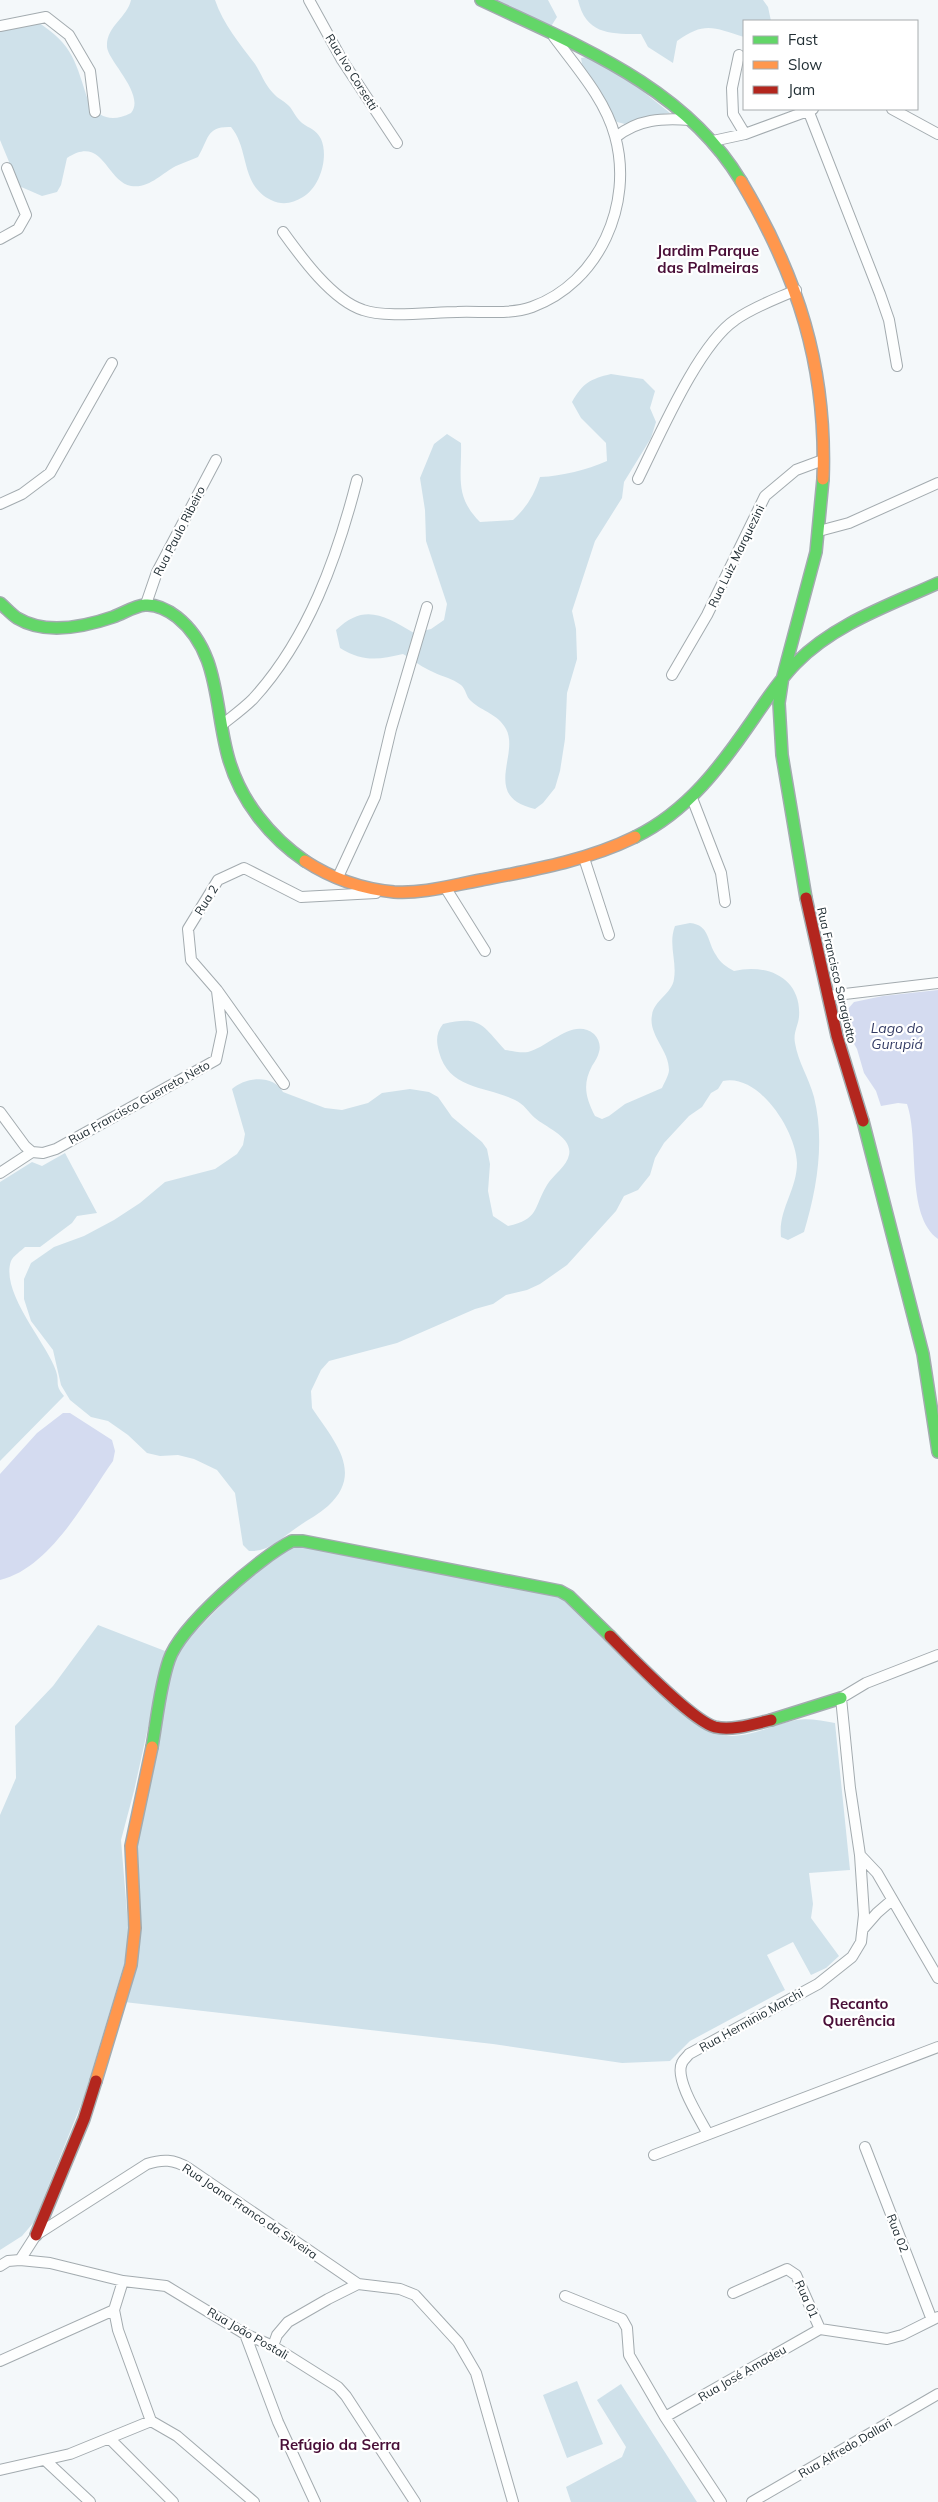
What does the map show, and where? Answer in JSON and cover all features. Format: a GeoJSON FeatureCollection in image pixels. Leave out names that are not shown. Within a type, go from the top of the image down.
{"type":"FeatureCollection","features":[{"type":"Feature","properties":{"kind":"street","name":"Rua Ivo Corsetti"},"geometry":{"type":"LineString","coordinates":[[309,0],[342,60],[397,144]]}},
{"type":"Feature","properties":{"kind":"street"},"geometry":{"type":"LineString","coordinates":[[481,0],[608,62],[644,83],[690,120],[713,141],[753,201],[780,249],[796,290],[819,374],[822,460],[819,531],[810,576],[783,676]]}},
{"type":"Feature","properties":{"kind":"street"},"geometry":{"type":"LineString","coordinates":[[0,26],[46,18],[70,35],[90,72],[95,112]]}},
{"type":"Feature","properties":{"kind":"street"},"geometry":{"type":"LineString","coordinates":[[283,232],[304,262],[325,283],[363,311],[402,313],[505,311],[530,308],[572,284],[591,264],[602,247],[612,222],[618,195],[619,163],[616,138],[600,101],[552,34]]}},
{"type":"Feature","properties":{"kind":"street"},"geometry":{"type":"LineString","coordinates":[[739,55],[732,88],[733,114],[745,134]]}},
{"type":"Feature","properties":{"kind":"street"},"geometry":{"type":"LineString","coordinates":[[713,141],[745,134],[811,110],[886,311],[897,366]]}},
{"type":"Feature","properties":{"kind":"street"},"geometry":{"type":"LineString","coordinates":[[894,110],[938,134]]}},
{"type":"Feature","properties":{"kind":"street"},"geometry":{"type":"LineString","coordinates":[[616,138],[626,130],[652,120],[690,120]]}},
{"type":"Feature","properties":{"kind":"street"},"geometry":{"type":"LineString","coordinates":[[0,239],[18,229],[26,215],[7,168]]}},
{"type":"Feature","properties":{"kind":"street"},"geometry":{"type":"LineString","coordinates":[[638,479],[699,361],[717,338],[733,321],[796,290]]}},
{"type":"Feature","properties":{"kind":"street"},"geometry":{"type":"LineString","coordinates":[[0,504],[22,494],[50,473],[112,363]]}},
{"type":"Feature","properties":{"kind":"street","name":"Rua Paulo Ribeiro"},"geometry":{"type":"LineString","coordinates":[[146,604],[157,572],[216,460]]}},
{"type":"Feature","properties":{"kind":"street","name":"Rua Luiz Marquezini"},"geometry":{"type":"LineString","coordinates":[[672,675],[708,615],[765,496],[796,470],[822,460]]}},
{"type":"Feature","properties":{"kind":"street"},"geometry":{"type":"LineString","coordinates":[[223,724],[252,700],[300,634],[316,601],[342,537],[357,480]]}},
{"type":"Feature","properties":{"kind":"street"},"geometry":{"type":"LineString","coordinates":[[819,531],[849,522],[938,483]]}},
{"type":"Feature","properties":{"kind":"street"},"geometry":{"type":"LineString","coordinates":[[0,603],[17,618],[39,626],[65,627],[96,623],[146,604],[162,608],[179,618],[193,633],[216,684],[228,758],[237,782],[254,811],[278,840],[304,861],[338,877],[368,887],[405,892],[445,887],[541,869],[584,858],[648,831],[692,798],[730,754],[783,676],[803,656],[853,624],[938,583]]}},
{"type":"Feature","properties":{"kind":"street"},"geometry":{"type":"LineString","coordinates":[[338,877],[375,797],[391,729],[426,607]]}},
{"type":"Feature","properties":{"kind":"street","name":"Rua Francisco Saragiotto"},"geometry":{"type":"LineString","coordinates":[[783,676],[779,703],[782,755],[810,918],[836,1036],[869,1141],[923,1354],[938,1452]]}},
{"type":"Feature","properties":{"kind":"street"},"geometry":{"type":"LineString","coordinates":[[692,798],[721,872],[725,902]]}},
{"type":"Feature","properties":{"kind":"street"},"geometry":{"type":"LineString","coordinates":[[584,858],[609,935]]}},
{"type":"Feature","properties":{"kind":"street","name":"Rua 2"},"geometry":{"type":"LineString","coordinates":[[284,1084],[217,990],[191,960],[188,929],[218,880],[244,868],[301,897],[405,892]]}},
{"type":"Feature","properties":{"kind":"street"},"geometry":{"type":"LineString","coordinates":[[445,887],[485,951]]}},
{"type":"Feature","properties":{"kind":"street"},"geometry":{"type":"LineString","coordinates":[[828,996],[938,983]]}},
{"type":"Feature","properties":{"kind":"street","name":"Rua Francisco Guerreto Neto"},"geometry":{"type":"LineString","coordinates":[[0,1173],[32,1152],[43,1153],[56,1148],[216,1060],[222,1032],[217,990]]}},
{"type":"Feature","properties":{"kind":"street"},"geometry":{"type":"LineString","coordinates":[[0,1112],[25,1146],[32,1152]]}},
{"type":"Feature","properties":{"kind":"street"},"geometry":{"type":"LineString","coordinates":[[36,2235],[87,2110],[131,1965],[135,1928],[131,1846],[169,1659],[184,1634],[238,1579],[284,1545],[292,1541],[303,1541],[560,1591],[569,1596],[662,1687],[707,1724],[717,1727],[729,1728],[799,1713],[841,1698],[866,1684],[938,1655]]}},
{"type":"Feature","properties":{"kind":"street","name":"Rua Herminio Marchi"},"geometry":{"type":"LineString","coordinates":[[708,2134],[683,2086],[680,2074],[681,2064],[689,2054],[818,1984],[837,1971],[852,1957],[861,1942],[863,1929],[860,1855],[850,1788],[841,1698]]}},
{"type":"Feature","properties":{"kind":"street"},"geometry":{"type":"LineString","coordinates":[[860,1855],[877,1874],[938,1978]]}},
{"type":"Feature","properties":{"kind":"street"},"geometry":{"type":"LineString","coordinates":[[863,1929],[892,1900]]}},
{"type":"Feature","properties":{"kind":"street"},"geometry":{"type":"LineString","coordinates":[[654,2155],[938,2047]]}},
{"type":"Feature","properties":{"kind":"street","name":"Rua 02"},"geometry":{"type":"LineString","coordinates":[[865,2147],[935,2318]]}},
{"type":"Feature","properties":{"kind":"street","name":"Rua Joana Franco da Silveira"},"geometry":{"type":"LineString","coordinates":[[20,2260],[36,2235],[147,2164],[159,2160],[171,2160],[188,2168],[358,2284]]}},
{"type":"Feature","properties":{"kind":"street"},"geometry":{"type":"LineString","coordinates":[[0,2266],[8,2261],[20,2260]]}},
{"type":"Feature","properties":{"kind":"street","name":"Rua João Postali"},"geometry":{"type":"LineString","coordinates":[[20,2260],[50,2263],[123,2281],[166,2286],[245,2334],[272,2346],[338,2387],[346,2396],[415,2502]]}},
{"type":"Feature","properties":{"kind":"street","name":"Rua 01"},"geometry":{"type":"LineString","coordinates":[[733,2293],[787,2269],[796,2275],[820,2329],[887,2339],[902,2335],[935,2318]]}},
{"type":"Feature","properties":{"kind":"street"},"geometry":{"type":"LineString","coordinates":[[123,2281],[114,2310],[118,2330],[151,2421],[177,2436],[254,2502]]}},
{"type":"Feature","properties":{"kind":"street"},"geometry":{"type":"LineString","coordinates":[[272,2346],[277,2335],[288,2322],[328,2298],[358,2284],[400,2288],[415,2295],[458,2342],[476,2372],[514,2502]]}},
{"type":"Feature","properties":{"kind":"street"},"geometry":{"type":"LineString","coordinates":[[565,2296],[622,2319],[627,2328],[630,2341],[629,2355],[665,2417],[721,2502]]}},
{"type":"Feature","properties":{"kind":"street"},"geometry":{"type":"LineString","coordinates":[[0,2361],[114,2310]]}},
{"type":"Feature","properties":{"kind":"street","name":"Rua José Amadeu"},"geometry":{"type":"LineString","coordinates":[[665,2417],[820,2329]]}},
{"type":"Feature","properties":{"kind":"street"},"geometry":{"type":"LineString","coordinates":[[245,2334],[278,2422],[315,2502]]}},
{"type":"Feature","properties":{"kind":"street","name":"Rua Alfredo Dallari"},"geometry":{"type":"LineString","coordinates":[[752,2502],[938,2394]]}},
{"type":"Feature","properties":{"kind":"street"},"geometry":{"type":"LineString","coordinates":[[0,2470],[70,2454],[151,2421]]}},
{"type":"Feature","properties":{"kind":"street"},"geometry":{"type":"LineString","coordinates":[[110,2438],[173,2502]]}},
{"type":"Feature","properties":{"kind":"street"},"geometry":{"type":"LineString","coordinates":[[45,2460],[90,2502]]}},
{"type":"Feature","properties":{"kind":"shaded area"},"geometry":{"type":"Polygon","coordinates":[[[131,0],[215,0],[227,26],[255,64],[270,90],[288,105],[300,121],[315,131],[321,139],[324,154],[323,163],[318,179],[309,192],[303,197],[288,203],[275,202],[261,194],[254,186],[241,146],[231,127],[223,127],[212,131],[198,157],[176,166],[144,185],[131,186],[123,182],[96,155],[89,152],[79,152],[67,158],[61,185],[57,192],[42,196],[19,186],[0,140],[0,27],[36,21],[49,30],[59,39],[72,56],[89,103],[93,108],[102,116],[113,118],[124,116],[131,113],[134,106],[134,97],[107,47],[110,33],[129,6],[131,0]]]}},
{"type":"Feature","properties":{"kind":"shaded area"},"geometry":{"type":"Polygon","coordinates":[[[486,0],[548,0],[557,17],[548,31],[486,0]]]}},
{"type":"Feature","properties":{"kind":"shaded area"},"geometry":{"type":"Polygon","coordinates":[[[578,0],[763,0],[768,7],[771,20],[743,20],[743,37],[710,28],[695,31],[677,41],[673,63],[648,47],[641,34],[620,34],[601,30],[587,20],[578,0]]]}},
{"type":"Feature","properties":{"kind":"shaded area"},"geometry":{"type":"Polygon","coordinates":[[[587,57],[630,81],[670,113],[650,116],[625,124],[617,122],[611,115],[602,95],[582,64],[581,58],[587,57]]]}},
{"type":"Feature","properties":{"kind":"shaded area"},"geometry":{"type":"Polygon","coordinates":[[[611,374],[643,379],[655,391],[650,408],[656,422],[651,438],[624,482],[622,498],[595,541],[572,611],[576,629],[577,659],[567,693],[565,739],[560,771],[555,788],[543,803],[535,809],[519,803],[510,795],[506,785],[509,739],[506,729],[495,716],[471,701],[461,685],[437,674],[403,654],[386,658],[363,658],[348,653],[340,648],[336,630],[346,622],[365,614],[384,617],[414,633],[431,629],[444,620],[447,604],[426,541],[425,510],[420,478],[434,444],[447,434],[461,443],[461,486],[463,495],[472,513],[480,522],[513,520],[530,500],[540,477],[574,472],[607,461],[606,443],[581,418],[572,402],[580,390],[588,383],[611,374]]]}},
{"type":"Feature","properties":{"kind":"shaded area"},"geometry":{"type":"Polygon","coordinates":[[[690,923],[696,924],[705,931],[713,950],[726,966],[734,971],[758,969],[770,972],[780,976],[795,992],[799,1017],[795,1033],[795,1043],[814,1097],[819,1131],[816,1182],[804,1232],[788,1240],[781,1237],[782,1218],[794,1182],[797,1163],[795,1150],[783,1121],[762,1095],[750,1086],[736,1081],[723,1081],[718,1089],[711,1093],[702,1107],[689,1116],[664,1143],[655,1158],[650,1175],[638,1190],[624,1196],[616,1211],[567,1265],[540,1284],[527,1290],[506,1295],[493,1304],[475,1309],[397,1343],[329,1361],[321,1370],[311,1391],[312,1408],[329,1432],[342,1456],[345,1468],[344,1481],[339,1493],[325,1509],[276,1543],[256,1551],[249,1551],[243,1545],[235,1493],[217,1470],[194,1459],[178,1455],[160,1456],[147,1453],[128,1435],[108,1421],[91,1417],[70,1400],[61,1385],[53,1350],[31,1321],[24,1299],[24,1279],[31,1263],[54,1247],[84,1236],[114,1220],[140,1203],[165,1182],[215,1169],[237,1154],[243,1145],[245,1134],[232,1089],[244,1082],[259,1079],[266,1080],[279,1086],[283,1092],[325,1108],[342,1110],[368,1103],[382,1093],[410,1089],[429,1092],[438,1097],[452,1117],[482,1142],[487,1149],[490,1164],[488,1191],[493,1216],[508,1226],[518,1223],[534,1212],[547,1185],[568,1159],[569,1149],[567,1143],[518,1102],[504,1095],[470,1085],[451,1074],[444,1064],[438,1048],[437,1037],[441,1027],[443,1024],[465,1021],[480,1024],[505,1050],[522,1052],[536,1049],[569,1031],[578,1029],[594,1034],[600,1045],[600,1050],[589,1073],[586,1091],[595,1116],[602,1119],[625,1104],[662,1088],[669,1072],[668,1063],[653,1029],[652,1015],[656,1005],[673,984],[675,972],[672,939],[675,926],[690,923]]]}},
{"type":"Feature","properties":{"kind":"shaded area"},"geometry":{"type":"Polygon","coordinates":[[[65,1153],[97,1213],[77,1216],[72,1223],[40,1247],[25,1247],[12,1259],[9,1274],[18,1302],[51,1360],[56,1371],[59,1389],[64,1396],[0,1461],[0,1182],[32,1162],[42,1166],[65,1153]]]}},
{"type":"Feature","properties":{"kind":"shaded area"},"geometry":{"type":"Polygon","coordinates":[[[292,1547],[304,1547],[556,1593],[713,1732],[733,1736],[744,1735],[801,1719],[835,1723],[850,1870],[809,1873],[813,1904],[811,1918],[839,1956],[826,1968],[811,1975],[793,1942],[767,1955],[785,1990],[690,2041],[670,2061],[622,2063],[493,2044],[124,2002],[136,1853],[166,1688],[179,1648],[243,1583],[292,1547]]]}},
{"type":"Feature","properties":{"kind":"shaded area"},"geometry":{"type":"Polygon","coordinates":[[[98,1625],[165,1651],[134,1791],[121,1840],[129,1937],[125,1961],[84,2097],[34,2222],[22,2236],[0,2250],[0,1815],[16,1778],[15,1726],[53,1686],[98,1625]]]}},
{"type":"Feature","properties":{"kind":"shaded area"},"geometry":{"type":"Polygon","coordinates":[[[577,2381],[603,2444],[567,2458],[543,2395],[577,2381]]]}},
{"type":"Feature","properties":{"kind":"shaded area"},"geometry":{"type":"Polygon","coordinates":[[[621,2384],[697,2502],[571,2502],[566,2487],[622,2457],[626,2447],[597,2400],[621,2384]]]}},
{"type":"Feature","properties":{"kind":"water","name":"Lago do Gurupiá"},"geometry":{"type":"Polygon","coordinates":[[[938,990],[938,1239],[928,1228],[921,1213],[917,1196],[913,1138],[907,1104],[898,1103],[881,1106],[876,1091],[864,1073],[857,1049],[850,1037],[847,1025],[847,1010],[854,1002],[883,996],[938,990]]]}},
{"type":"Feature","properties":{"kind":"water"},"geometry":{"type":"Polygon","coordinates":[[[63,1413],[70,1413],[112,1440],[115,1451],[113,1461],[78,1514],[50,1548],[35,1562],[18,1573],[0,1580],[0,1474],[37,1433],[63,1413]]]}},
{"type":"Feature","properties":{"kind":"traffic: fast"},"geometry":{"type":"LineString","coordinates":[[481,0],[590,52],[659,94],[690,119],[717,148],[741,181]]}},
{"type":"Feature","properties":{"kind":"traffic: fast"},"geometry":{"type":"LineString","coordinates":[[806,898],[782,755],[779,703],[783,676],[816,552],[823,479]]}},
{"type":"Feature","properties":{"kind":"traffic: fast"},"geometry":{"type":"LineString","coordinates":[[635,837],[671,814],[702,786],[729,753],[779,682],[811,649],[845,626],[938,583]]}},
{"type":"Feature","properties":{"kind":"traffic: fast"},"geometry":{"type":"LineString","coordinates":[[0,603],[17,618],[28,623],[52,628],[90,624],[145,605],[154,605],[177,617],[191,631],[202,647],[209,664],[224,741],[234,775],[241,790],[258,817],[280,841],[305,861]]}},
{"type":"Feature","properties":{"kind":"traffic: fast"},"geometry":{"type":"LineString","coordinates":[[863,1121],[923,1354],[938,1452]]}},
{"type":"Feature","properties":{"kind":"traffic: fast"},"geometry":{"type":"LineString","coordinates":[[152,1747],[163,1681],[169,1660],[176,1646],[188,1629],[223,1594],[261,1562],[292,1541],[303,1541],[560,1591],[569,1596],[610,1636]]}},
{"type":"Feature","properties":{"kind":"traffic: fast"},"geometry":{"type":"LineString","coordinates":[[771,1720],[841,1698]]}},
{"type":"Feature","properties":{"kind":"traffic: slow"},"geometry":{"type":"LineString","coordinates":[[741,181],[778,252],[805,324],[814,360],[820,398],[823,438],[823,479]]}},
{"type":"Feature","properties":{"kind":"traffic: slow"},"geometry":{"type":"LineString","coordinates":[[305,861],[326,873],[359,885],[382,891],[416,892],[559,864],[598,852],[635,837]]}},
{"type":"Feature","properties":{"kind":"traffic: slow"},"geometry":{"type":"LineString","coordinates":[[96,2081],[131,1965],[135,1928],[131,1846],[152,1747]]}},
{"type":"Feature","properties":{"kind":"traffic: jam"},"geometry":{"type":"LineString","coordinates":[[806,898],[837,1036],[863,1121]]}},
{"type":"Feature","properties":{"kind":"traffic: jam"},"geometry":{"type":"LineString","coordinates":[[610,1636],[677,1701],[705,1722],[715,1727],[729,1728],[771,1720]]}},
{"type":"Feature","properties":{"kind":"traffic: jam"},"geometry":{"type":"LineString","coordinates":[[36,2235],[84,2119],[96,2081]]}},
{"type":"Feature","properties":{"kind":"district","name":"Jardim Parque das Palmeiras"},"geometry":{"type":"Point","coordinates":[708,258]}},
{"type":"Feature","properties":{"kind":"district","name":"Recanto Querência"},"geometry":{"type":"Point","coordinates":[859,2012]}},
{"type":"Feature","properties":{"kind":"district","name":"Refúgio da Serra"},"geometry":{"type":"Point","coordinates":[340,2444]}}]}
